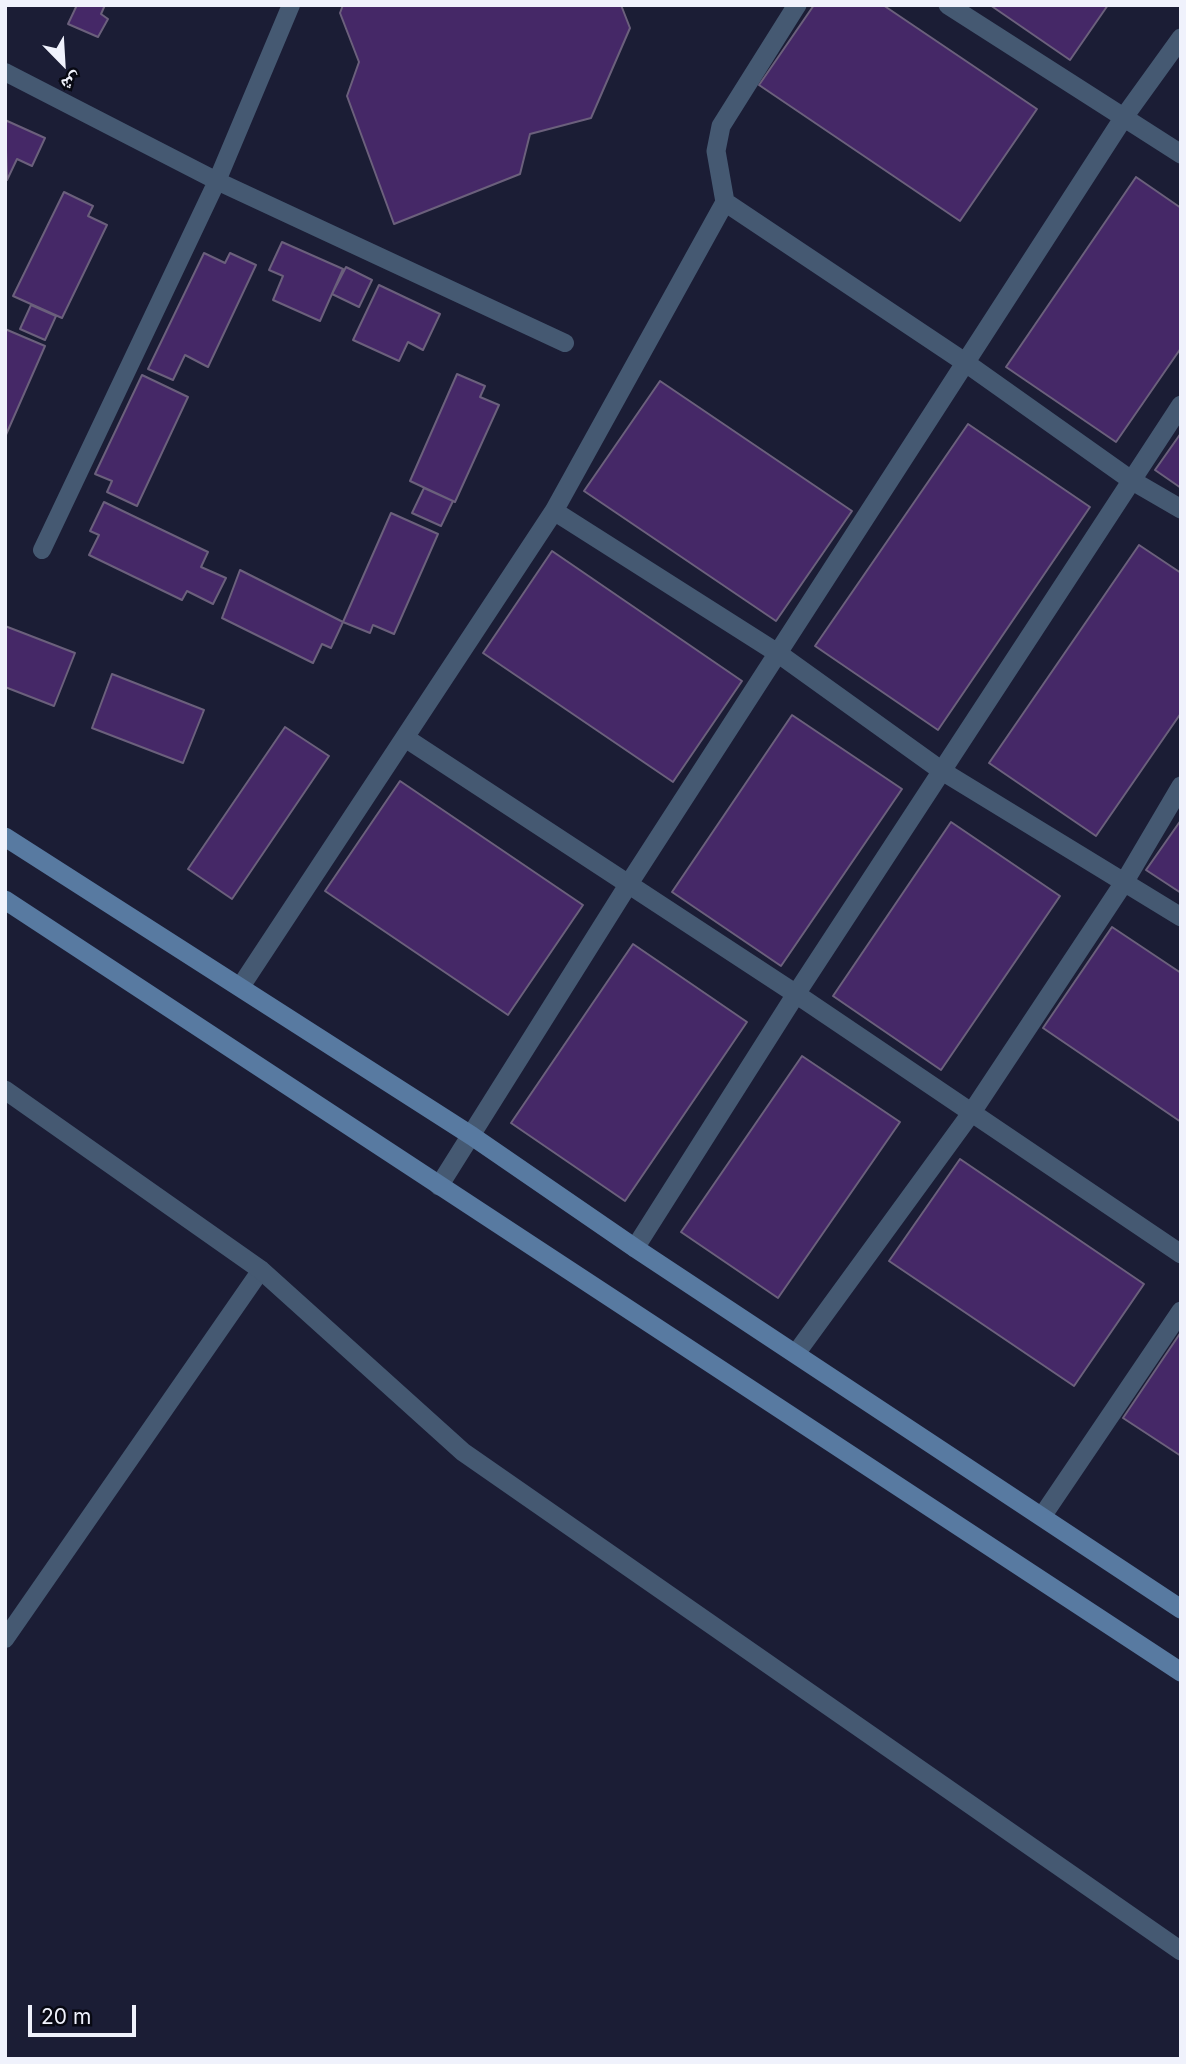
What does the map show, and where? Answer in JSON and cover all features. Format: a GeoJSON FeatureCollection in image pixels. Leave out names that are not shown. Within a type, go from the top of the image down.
{"type":"FeatureCollection","features":[{"type":"Feature","properties":{"kind":"main road"},"geometry":{"type":"LineString","coordinates":[[5,837],[472,1136],[635,1248],[797,1352],[1181,1609]]}},
{"type":"Feature","properties":{"kind":"main road"},"geometry":{"type":"LineString","coordinates":[[5,900],[1181,1672]]}},
{"type":"Feature","properties":{"kind":"street"},"geometry":{"type":"LineString","coordinates":[[241,986],[407,738],[554,511],[725,202],[716,151],[721,126],[797,5]]}},
{"type":"Feature","properties":{"kind":"street"},"geometry":{"type":"LineString","coordinates":[[948,5],[1181,154]]}},
{"type":"Feature","properties":{"kind":"street"},"geometry":{"type":"LineString","coordinates":[[439,1186],[628,885],[1124,117],[1181,38]]}},
{"type":"Feature","properties":{"kind":"street"},"geometry":{"type":"LineString","coordinates":[[725,202],[966,363],[1131,480],[1181,509]]}},
{"type":"Feature","properties":{"kind":"street"},"geometry":{"type":"LineString","coordinates":[[635,1248],[796,994],[1181,405]]}},
{"type":"Feature","properties":{"kind":"street"},"geometry":{"type":"LineString","coordinates":[[554,511],[779,654],[942,771],[1125,881],[1181,918]]}},
{"type":"Feature","properties":{"kind":"street"},"geometry":{"type":"LineString","coordinates":[[407,738],[796,994],[1181,1254]]}},
{"type":"Feature","properties":{"kind":"street"},"geometry":{"type":"LineString","coordinates":[[797,1352],[972,1112],[1125,881],[1181,786]]}},
{"type":"Feature","properties":{"kind":"street"},"geometry":{"type":"LineString","coordinates":[[5,1090],[261,1270],[463,1452],[1181,1951]]}},
{"type":"Feature","properties":{"kind":"street"},"geometry":{"type":"LineString","coordinates":[[1043,1515],[1181,1311]]}},
{"type":"Feature","properties":{"kind":"lane"},"geometry":{"type":"LineString","coordinates":[[42,551],[217,181],[290,5]]}},
{"type":"Feature","properties":{"kind":"lane"},"geometry":{"type":"LineString","coordinates":[[5,72],[217,181],[565,342]]}},
{"type":"Feature","properties":{"kind":"lane"},"geometry":{"type":"LineString","coordinates":[[5,1639],[261,1270]]}},
{"type":"Feature","properties":{"kind":"building"},"geometry":{"type":"Polygon","coordinates":[[[77,5],[105,5],[101,14],[108,19],[98,37],[68,24],[77,5]]]}},
{"type":"Feature","properties":{"kind":"building"},"geometry":{"type":"Polygon","coordinates":[[[343,5],[621,5],[630,28],[591,118],[530,134],[520,174],[394,224],[347,96],[359,62],[340,13],[343,5]]]}},
{"type":"Feature","properties":{"kind":"building"},"geometry":{"type":"Polygon","coordinates":[[[814,5],[883,5],[1037,109],[960,221],[759,85],[814,5]]]}},
{"type":"Feature","properties":{"kind":"building"},"geometry":{"type":"Polygon","coordinates":[[[990,5],[1108,5],[1070,60],[990,5]]]}},
{"type":"Feature","properties":{"kind":"building"},"geometry":{"type":"Polygon","coordinates":[[[5,120],[45,138],[32,166],[17,159],[7,180],[5,120]]]}},
{"type":"Feature","properties":{"kind":"building"},"geometry":{"type":"Polygon","coordinates":[[[1136,177],[1181,208],[1181,348],[1116,442],[1006,367],[1136,177]]]}},
{"type":"Feature","properties":{"kind":"building"},"geometry":{"type":"Polygon","coordinates":[[[64,192],[93,206],[88,216],[107,225],[62,318],[13,296],[64,192]]]}},
{"type":"Feature","properties":{"kind":"building"},"geometry":{"type":"Polygon","coordinates":[[[282,242],[343,269],[320,321],[273,300],[283,276],[269,270],[282,242]]]}},
{"type":"Feature","properties":{"kind":"building"},"geometry":{"type":"Polygon","coordinates":[[[204,253],[225,263],[230,253],[256,265],[208,367],[185,355],[173,380],[148,369],[204,253]]]}},
{"type":"Feature","properties":{"kind":"building"},"geometry":{"type":"Polygon","coordinates":[[[346,267],[372,280],[359,307],[332,294],[346,267]]]}},
{"type":"Feature","properties":{"kind":"building"},"geometry":{"type":"Polygon","coordinates":[[[379,285],[440,314],[423,350],[408,342],[399,361],[353,340],[379,285]]]}},
{"type":"Feature","properties":{"kind":"building"},"geometry":{"type":"Polygon","coordinates":[[[31,305],[56,316],[45,340],[20,329],[31,305]]]}},
{"type":"Feature","properties":{"kind":"building"},"geometry":{"type":"Polygon","coordinates":[[[5,329],[45,346],[5,437],[5,329]]]}},
{"type":"Feature","properties":{"kind":"building"},"geometry":{"type":"Polygon","coordinates":[[[457,374],[485,386],[480,397],[499,405],[455,502],[410,481],[457,374]]]}},
{"type":"Feature","properties":{"kind":"building"},"geometry":{"type":"Polygon","coordinates":[[[142,375],[188,397],[137,506],[107,492],[112,481],[95,474],[142,375]]]}},
{"type":"Feature","properties":{"kind":"building"},"geometry":{"type":"Polygon","coordinates":[[[660,381],[852,511],[776,621],[584,491],[660,381]]]}},
{"type":"Feature","properties":{"kind":"building"},"geometry":{"type":"Polygon","coordinates":[[[968,424],[1090,507],[938,730],[815,646],[968,424]]]}},
{"type":"Feature","properties":{"kind":"building"},"geometry":{"type":"Polygon","coordinates":[[[1181,433],[1181,488],[1155,470],[1181,433]]]}},
{"type":"Feature","properties":{"kind":"building"},"geometry":{"type":"Polygon","coordinates":[[[424,488],[453,501],[441,526],[412,513],[424,488]]]}},
{"type":"Feature","properties":{"kind":"building"},"geometry":{"type":"Polygon","coordinates":[[[104,502],[208,552],[201,567],[226,578],[213,604],[187,591],[182,600],[89,555],[99,535],[90,531],[104,502]]]}},
{"type":"Feature","properties":{"kind":"building"},"geometry":{"type":"Polygon","coordinates":[[[391,513],[438,534],[394,634],[373,625],[370,633],[343,622],[391,513]]]}},
{"type":"Feature","properties":{"kind":"building"},"geometry":{"type":"Polygon","coordinates":[[[1139,545],[1181,573],[1181,713],[1096,836],[989,763],[1139,545]]]}},
{"type":"Feature","properties":{"kind":"building"},"geometry":{"type":"Polygon","coordinates":[[[552,551],[742,681],[673,782],[483,653],[552,551]]]}},
{"type":"Feature","properties":{"kind":"building"},"geometry":{"type":"Polygon","coordinates":[[[240,570],[343,622],[331,648],[322,644],[313,663],[222,618],[240,570]]]}},
{"type":"Feature","properties":{"kind":"building"},"geometry":{"type":"Polygon","coordinates":[[[5,626],[75,653],[54,706],[5,687],[5,626]]]}},
{"type":"Feature","properties":{"kind":"building"},"geometry":{"type":"Polygon","coordinates":[[[112,674],[204,710],[183,763],[92,728],[112,674]]]}},
{"type":"Feature","properties":{"kind":"building"},"geometry":{"type":"Polygon","coordinates":[[[792,715],[902,789],[781,966],[672,892],[792,715]]]}},
{"type":"Feature","properties":{"kind":"building"},"geometry":{"type":"Polygon","coordinates":[[[285,727],[329,756],[232,899],[188,869],[285,727]]]}},
{"type":"Feature","properties":{"kind":"building"},"geometry":{"type":"Polygon","coordinates":[[[400,781],[583,905],[508,1015],[325,891],[400,781]]]}},
{"type":"Feature","properties":{"kind":"building"},"geometry":{"type":"Polygon","coordinates":[[[1181,820],[1181,893],[1146,870],[1181,820]]]}},
{"type":"Feature","properties":{"kind":"building"},"geometry":{"type":"Polygon","coordinates":[[[951,822],[1060,896],[941,1070],[833,996],[951,822]]]}},
{"type":"Feature","properties":{"kind":"building"},"geometry":{"type":"Polygon","coordinates":[[[1112,927],[1181,973],[1181,1122],[1043,1028],[1112,927]]]}},
{"type":"Feature","properties":{"kind":"building"},"geometry":{"type":"Polygon","coordinates":[[[633,944],[747,1022],[625,1201],[511,1123],[633,944]]]}},
{"type":"Feature","properties":{"kind":"building"},"geometry":{"type":"Polygon","coordinates":[[[802,1056],[900,1122],[778,1298],[681,1232],[802,1056]]]}},
{"type":"Feature","properties":{"kind":"building"},"geometry":{"type":"Polygon","coordinates":[[[960,1159],[1144,1284],[1074,1386],[889,1261],[960,1159]]]}},
{"type":"Feature","properties":{"kind":"building"},"geometry":{"type":"Polygon","coordinates":[[[1181,1332],[1181,1456],[1123,1418],[1181,1332]]]}}]}
